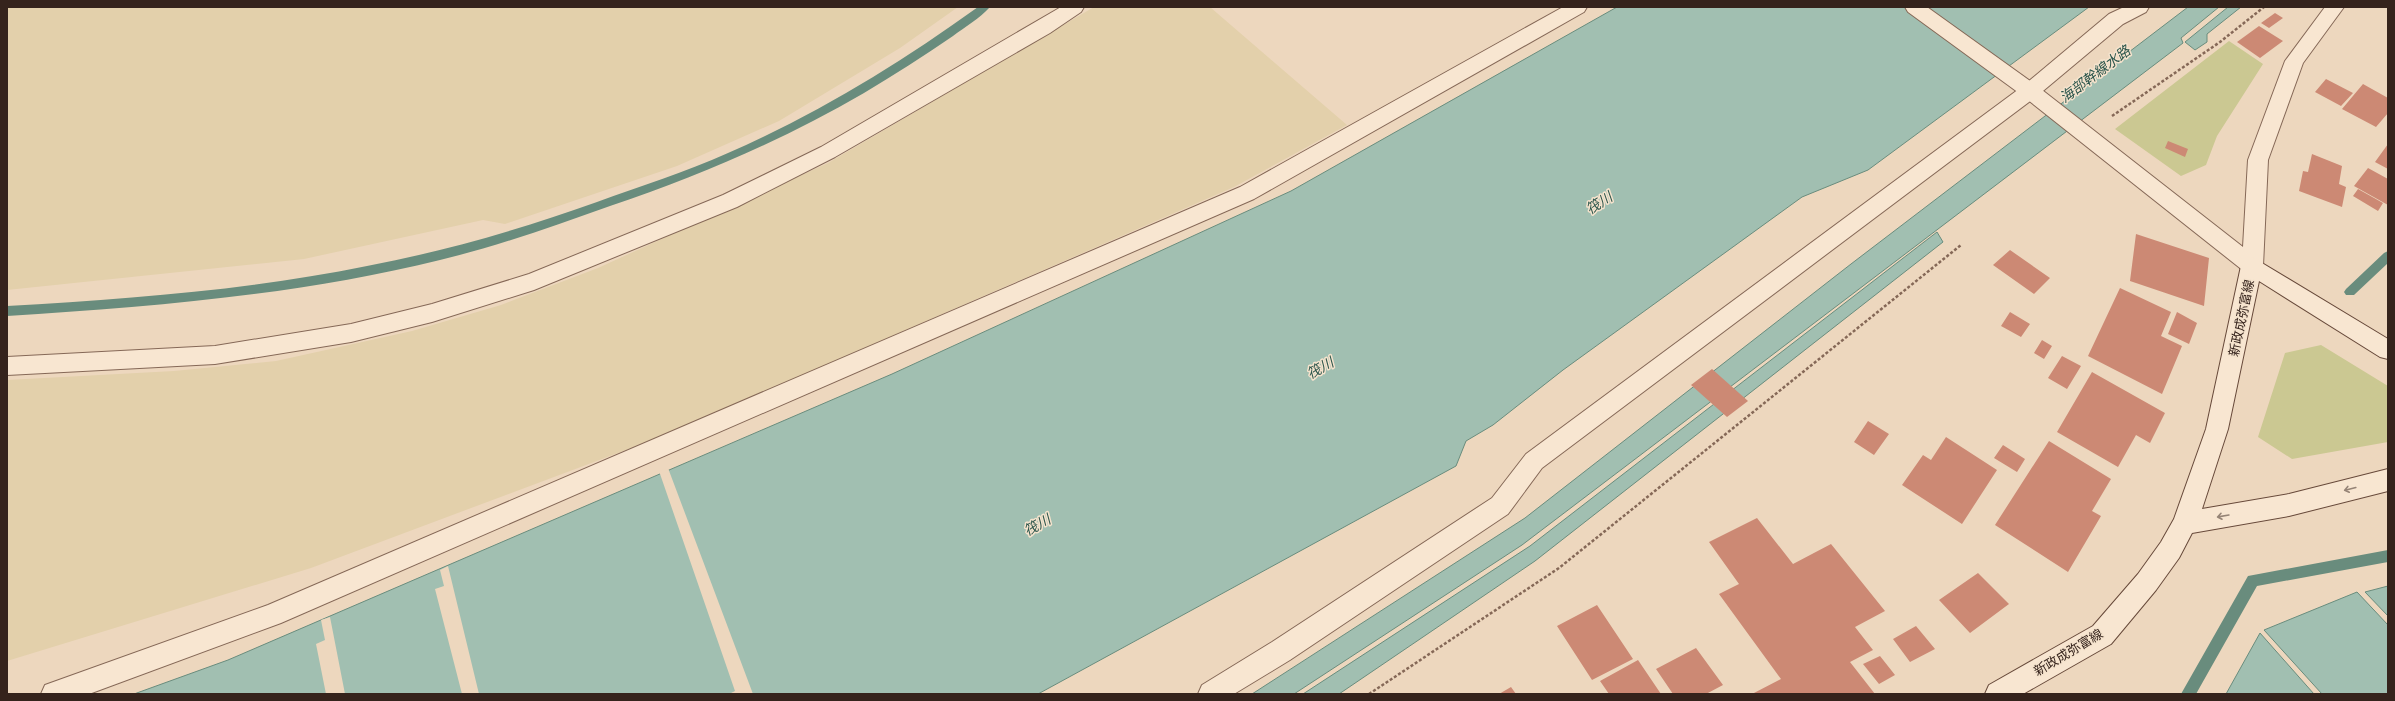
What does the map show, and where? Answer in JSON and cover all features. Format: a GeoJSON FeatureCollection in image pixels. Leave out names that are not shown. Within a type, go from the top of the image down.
{"type":"FeatureCollection","features":[{"type":"Feature","properties":{"kind":"street"},"geometry":{"type":"LineString","coordinates":[[7,366],[215,355],[351,333],[432,313],[534,281],[730,201],[828,152],[1043,28],[1075,7]]}},
{"type":"Feature","properties":{"kind":"street"},"geometry":{"type":"LineString","coordinates":[[54,694],[272,615],[1247,192],[1578,7]]}},
{"type":"Feature","properties":{"kind":"street"},"geometry":{"type":"LineString","coordinates":[[1914,7],[2037,96],[2252,266]]}},
{"type":"Feature","properties":{"kind":"street"},"geometry":{"type":"LineString","coordinates":[[1211,694],[1281,651],[1500,506],[1534,462],[2037,96],[2116,19],[2140,7]]}},
{"type":"Feature","properties":{"kind":"street"},"geometry":{"type":"LineString","coordinates":[[2252,266],[2258,160],[2294,61],[2335,7]]}},
{"type":"Feature","properties":{"kind":"street","name":"新政成弥富線"},"geometry":{"type":"LineString","coordinates":[[1998,694],[2102,635],[2147,582],[2170,550],[2185,523],[2217,429],[2252,266],[2388,350]]}},
{"type":"Feature","properties":{"kind":"street"},"geometry":{"type":"LineString","coordinates":[[2185,523],[2289,505],[2388,480]]}},
{"type":"Feature","properties":{"kind":"path"},"geometry":{"type":"LineString","coordinates":[[2084,134],[2220,42],[2264,7]]}},
{"type":"Feature","properties":{"kind":"path"},"geometry":{"type":"LineString","coordinates":[[1368,694],[1559,568],[1961,245]]}},
{"type":"Feature","properties":{"kind":"shaded area"},"geometry":{"type":"Polygon","coordinates":[[[7,7],[958,7],[900,48],[779,121],[677,166],[505,224],[483,220],[304,259],[7,290],[7,7]]]}},
{"type":"Feature","properties":{"kind":"shaded area"},"geometry":{"type":"Polygon","coordinates":[[[1094,7],[1210,7],[1347,125],[1234,187],[658,438],[311,568],[7,661],[7,380],[174,371],[276,361],[412,331],[501,305],[598,268],[828,163],[1094,7]]]}},
{"type":"Feature","properties":{"kind":"shaded area"},"geometry":{"type":"Polygon","coordinates":[[[2229,41],[2263,64],[2217,136],[2206,165],[2181,176],[2115,129],[2229,41]]]}},
{"type":"Feature","properties":{"kind":"shaded area"},"geometry":{"type":"Polygon","coordinates":[[[2321,345],[2388,386],[2388,442],[2292,459],[2258,437],[2285,353],[2321,345]]]}},
{"type":"Feature","properties":{"kind":"water","name":"筏川"},"geometry":{"type":"Polygon","coordinates":[[[1617,7],[2089,7],[1868,170],[1802,197],[1563,370],[1493,425],[1466,441],[1456,466],[1038,694],[134,694],[228,660],[892,374],[1291,191],[1617,7]]]}},
{"type":"Feature","properties":{"kind":"water"},"geometry":{"type":"Polygon","coordinates":[[[2188,7],[2219,7],[2181,38],[2183,43],[1522,545],[1294,694],[1252,694],[1525,518],[1851,264],[2188,7]]]}},
{"type":"Feature","properties":{"kind":"water"},"geometry":{"type":"Polygon","coordinates":[[[2228,7],[2241,7],[2207,34],[2207,42],[2195,50],[2185,42],[2228,7]]]}},
{"type":"Feature","properties":{"kind":"water"},"geometry":{"type":"Polygon","coordinates":[[[1937,232],[1943,242],[1535,561],[1339,694],[1303,694],[1530,546],[1937,232]]]}},
{"type":"Feature","properties":{"kind":"water"},"geometry":{"type":"Polygon","coordinates":[[[2388,586],[2388,616],[2365,592],[2388,586]]]}},
{"type":"Feature","properties":{"kind":"water"},"geometry":{"type":"Polygon","coordinates":[[[2357,592],[2388,625],[2388,694],[2322,694],[2264,630],[2357,592]]]}},
{"type":"Feature","properties":{"kind":"water"},"geometry":{"type":"Polygon","coordinates":[[[2260,633],[2314,694],[2226,694],[2260,633]]]}},
{"type":"Feature","properties":{"kind":"pier"},"geometry":{"type":"Polygon","coordinates":[[[668,468],[753,694],[729,694],[735,691],[659,471],[668,468]]]}},
{"type":"Feature","properties":{"kind":"pier"},"geometry":{"type":"Polygon","coordinates":[[[448,566],[479,694],[462,694],[435,589],[444,586],[440,570],[448,566]]]}},
{"type":"Feature","properties":{"kind":"pier"},"geometry":{"type":"Polygon","coordinates":[[[330,617],[345,694],[326,694],[316,644],[325,640],[321,620],[330,617]]]}},
{"type":"Feature","properties":{"kind":"building"},"geometry":{"type":"Polygon","coordinates":[[[2275,13],[2283,18],[2269,28],[2261,23],[2275,13]]]}},
{"type":"Feature","properties":{"kind":"building"},"geometry":{"type":"Polygon","coordinates":[[[2259,26],[2283,41],[2260,58],[2237,42],[2259,26]]]}},
{"type":"Feature","properties":{"kind":"building"},"geometry":{"type":"Polygon","coordinates":[[[2326,79],[2353,93],[2341,106],[2315,92],[2326,79]]]}},
{"type":"Feature","properties":{"kind":"building"},"geometry":{"type":"Polygon","coordinates":[[[2363,84],[2388,98],[2388,113],[2376,127],[2342,109],[2363,84]]]}},
{"type":"Feature","properties":{"kind":"building"},"geometry":{"type":"Polygon","coordinates":[[[2168,141],[2188,149],[2185,157],[2165,148],[2168,141]]]}},
{"type":"Feature","properties":{"kind":"building"},"geometry":{"type":"Polygon","coordinates":[[[2388,144],[2388,169],[2375,162],[2388,144]]]}},
{"type":"Feature","properties":{"kind":"building"},"geometry":{"type":"Polygon","coordinates":[[[2312,154],[2342,166],[2339,184],[2346,187],[2342,207],[2299,191],[2303,171],[2308,172],[2312,154]]]}},
{"type":"Feature","properties":{"kind":"building"},"geometry":{"type":"Polygon","coordinates":[[[2368,168],[2388,179],[2388,205],[2354,186],[2368,168]]]}},
{"type":"Feature","properties":{"kind":"building"},"geometry":{"type":"Polygon","coordinates":[[[2358,189],[2383,203],[2378,211],[2353,196],[2358,189]]]}},
{"type":"Feature","properties":{"kind":"building"},"geometry":{"type":"Polygon","coordinates":[[[2136,234],[2209,258],[2204,306],[2130,281],[2136,234]]]}},
{"type":"Feature","properties":{"kind":"building"},"geometry":{"type":"Polygon","coordinates":[[[2010,250],[2050,278],[2034,294],[1993,265],[2010,250]]]}},
{"type":"Feature","properties":{"kind":"building"},"geometry":{"type":"Polygon","coordinates":[[[2120,288],[2171,312],[2161,336],[2182,346],[2162,394],[2088,356],[2120,288]]]}},
{"type":"Feature","properties":{"kind":"building"},"geometry":{"type":"Polygon","coordinates":[[[2010,312],[2030,324],[2021,337],[2001,326],[2010,312]]]}},
{"type":"Feature","properties":{"kind":"building"},"geometry":{"type":"Polygon","coordinates":[[[2177,312],[2197,323],[2189,344],[2168,334],[2177,312]]]}},
{"type":"Feature","properties":{"kind":"building"},"geometry":{"type":"Polygon","coordinates":[[[2042,340],[2052,346],[2044,359],[2034,353],[2042,340]]]}},
{"type":"Feature","properties":{"kind":"building"},"geometry":{"type":"Polygon","coordinates":[[[2062,356],[2081,366],[2067,389],[2048,378],[2062,356]]]}},
{"type":"Feature","properties":{"kind":"building"},"geometry":{"type":"Polygon","coordinates":[[[1712,369],[1748,401],[1727,417],[1691,385],[1712,369]]]}},
{"type":"Feature","properties":{"kind":"building"},"geometry":{"type":"Polygon","coordinates":[[[2092,372],[2165,413],[2150,443],[2136,435],[2118,467],[2057,432],[2092,372]]]}},
{"type":"Feature","properties":{"kind":"building"},"geometry":{"type":"Polygon","coordinates":[[[1868,421],[1889,434],[1874,455],[1854,442],[1868,421]]]}},
{"type":"Feature","properties":{"kind":"building"},"geometry":{"type":"Polygon","coordinates":[[[1946,437],[1997,470],[1962,524],[1902,485],[1923,455],[1931,460],[1946,437]]]}},
{"type":"Feature","properties":{"kind":"building"},"geometry":{"type":"Polygon","coordinates":[[[2049,441],[2111,479],[2092,511],[2101,516],[2068,572],[1995,525],[2049,441]]]}},
{"type":"Feature","properties":{"kind":"building"},"geometry":{"type":"Polygon","coordinates":[[[2003,445],[2025,459],[2017,472],[1994,458],[2003,445]]]}},
{"type":"Feature","properties":{"kind":"building"},"geometry":{"type":"Polygon","coordinates":[[[1757,518],[1793,564],[1831,544],[1885,611],[1855,627],[1873,650],[1850,662],[1875,694],[1752,694],[1781,679],[1719,594],[1739,584],[1709,542],[1757,518]]]}},
{"type":"Feature","properties":{"kind":"building"},"geometry":{"type":"Polygon","coordinates":[[[1978,573],[2009,604],[1970,633],[1939,600],[1978,573]]]}},
{"type":"Feature","properties":{"kind":"building"},"geometry":{"type":"Polygon","coordinates":[[[1597,605],[1633,659],[1592,680],[1557,626],[1597,605]]]}},
{"type":"Feature","properties":{"kind":"building"},"geometry":{"type":"Polygon","coordinates":[[[1916,626],[1935,649],[1910,662],[1893,639],[1916,626]]]}},
{"type":"Feature","properties":{"kind":"building"},"geometry":{"type":"Polygon","coordinates":[[[1696,648],[1723,685],[1706,694],[1673,694],[1656,669],[1696,648]]]}},
{"type":"Feature","properties":{"kind":"building"},"geometry":{"type":"Polygon","coordinates":[[[1880,656],[1895,675],[1879,684],[1863,664],[1880,656]]]}},
{"type":"Feature","properties":{"kind":"building"},"geometry":{"type":"Polygon","coordinates":[[[1638,660],[1661,694],[1609,694],[1600,681],[1638,660]]]}},
{"type":"Feature","properties":{"kind":"building"},"geometry":{"type":"Polygon","coordinates":[[[1511,687],[1516,694],[1499,694],[1511,687]]]}},
{"type":"Feature","properties":{"kind":"waterway"},"geometry":{"type":"LineString","coordinates":[[7,311],[161,300],[264,288],[416,261],[533,229],[694,172],[730,157],[810,119],[900,66],[985,7]]}},
{"type":"Feature","properties":{"kind":"waterway"},"geometry":{"type":"LineString","coordinates":[[2350,292],[2388,256]]}},
{"type":"Feature","properties":{"kind":"waterway"},"geometry":{"type":"LineString","coordinates":[[2188,694],[2253,580],[2388,556]]}},
{"type":"Feature","properties":{"kind":"water label","name":"海部幹線水路"},"geometry":{"type":"Point","coordinates":[2095,74]}}]}
